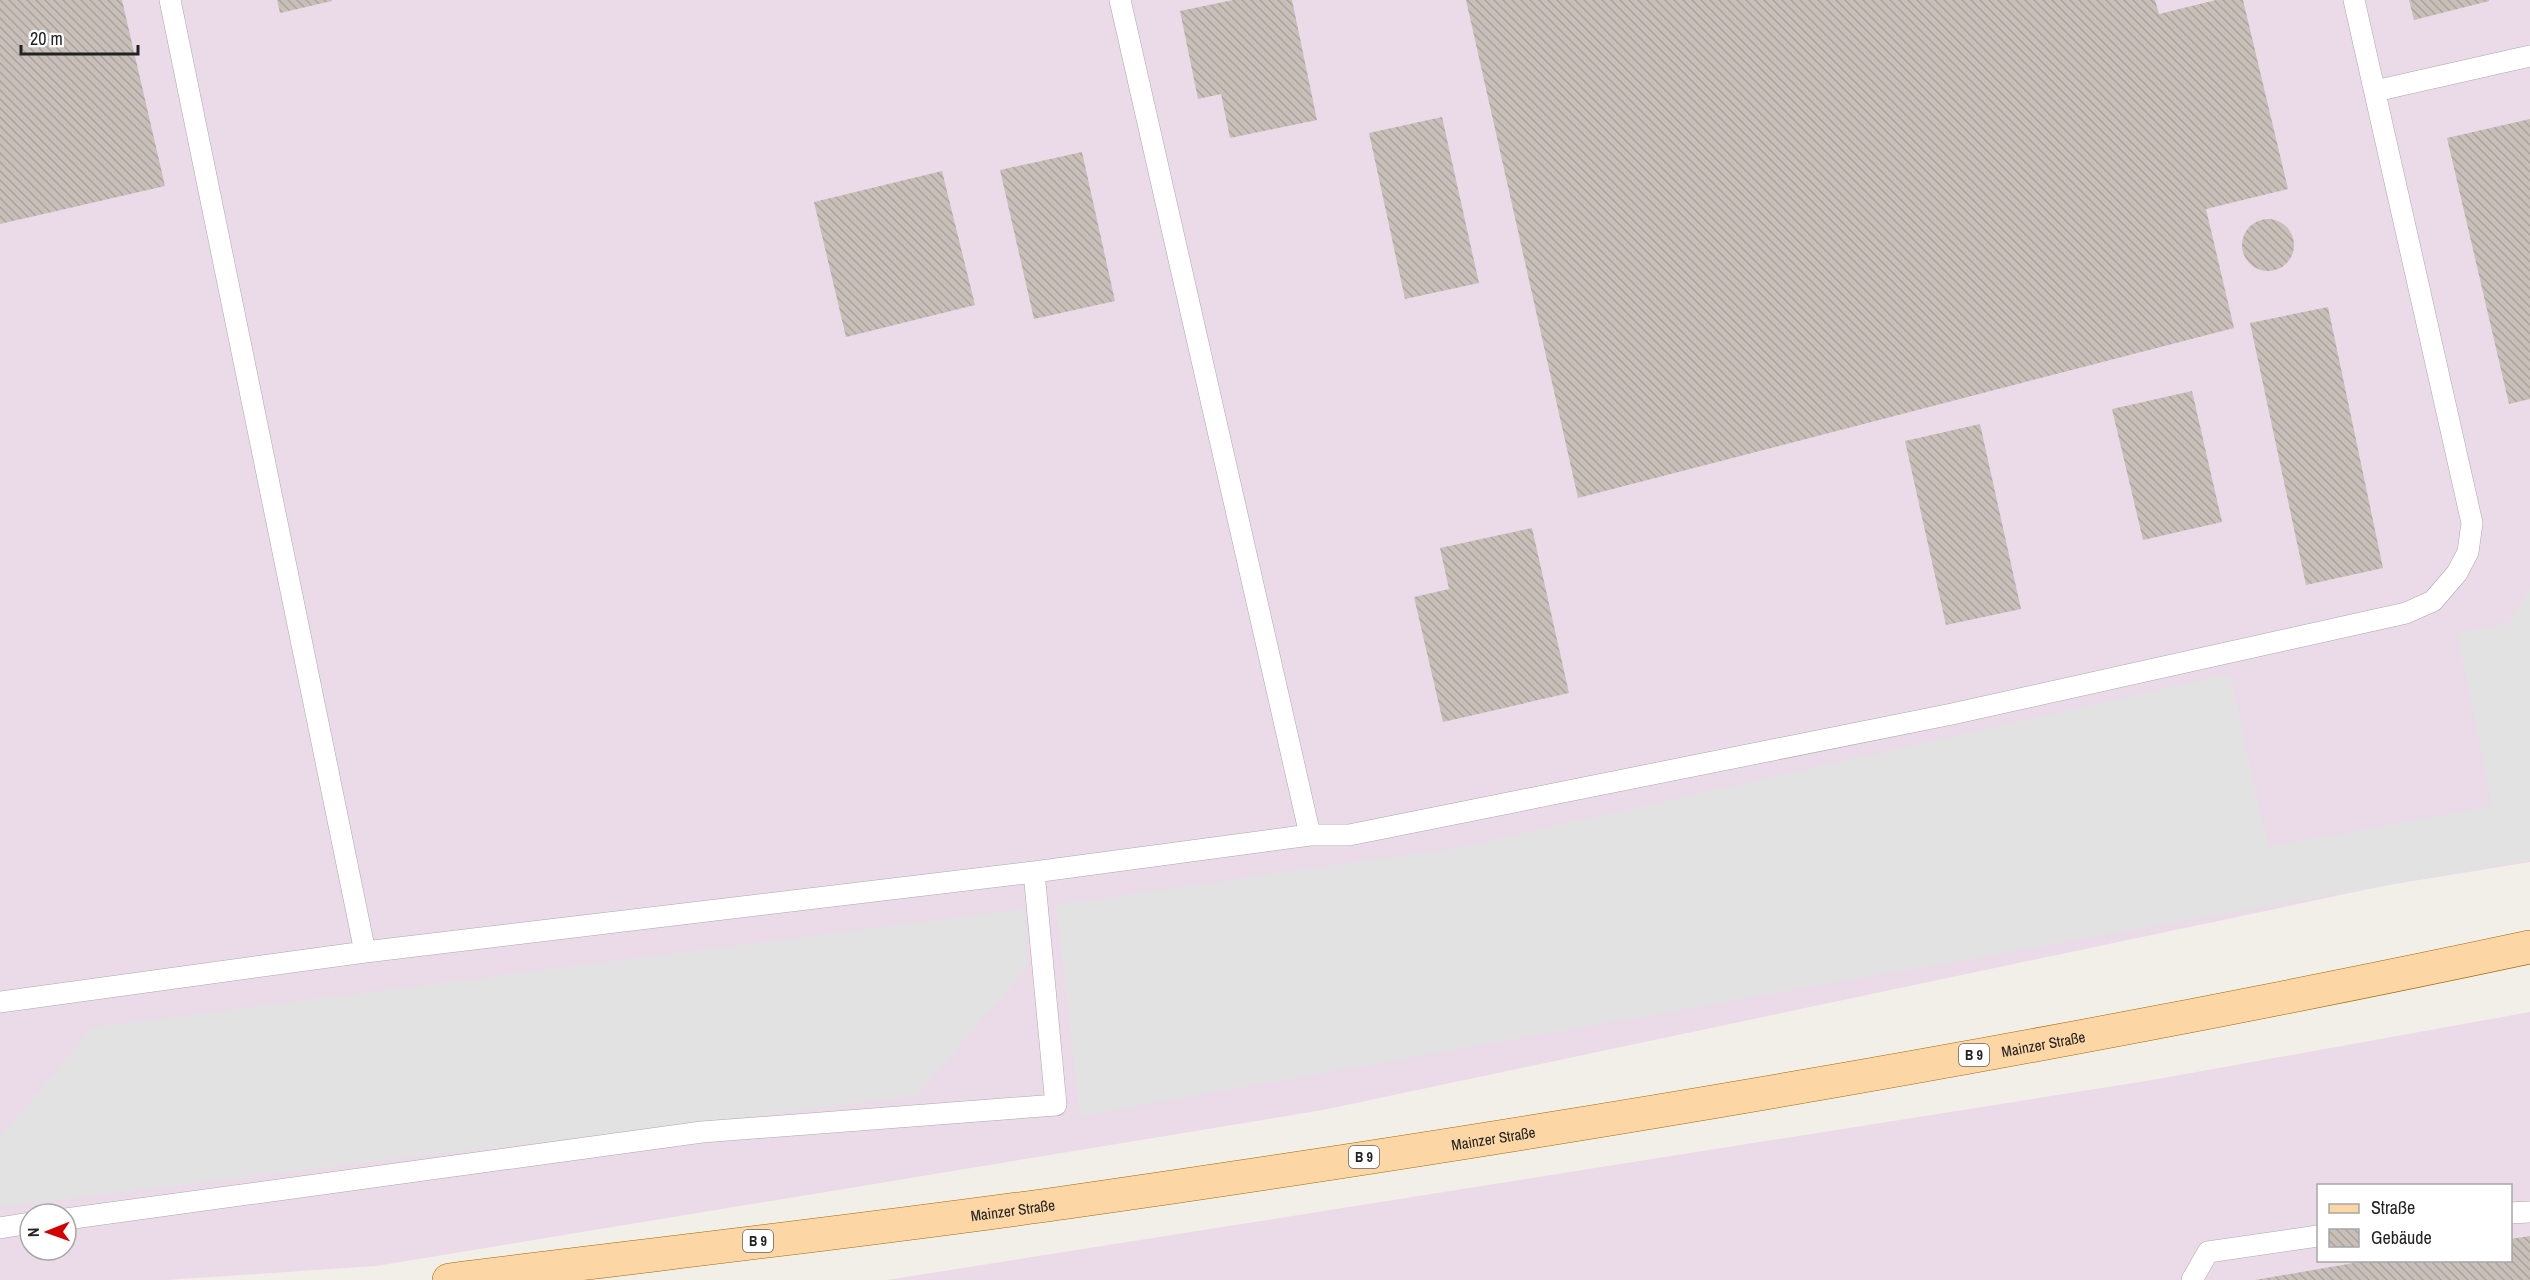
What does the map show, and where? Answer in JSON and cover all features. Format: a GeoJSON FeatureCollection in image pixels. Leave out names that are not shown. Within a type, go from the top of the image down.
{"type":"FeatureCollection","features":[{"type":"Feature","properties":{"kind":"main road","name":"Mainzer Straße"},"geometry":{"type":"LineString","coordinates":[[449,1280],[1067,1202],[1660,1112],[2288,999],[2530,947]]}},
{"type":"Feature","properties":{"kind":"lane"},"geometry":{"type":"LineString","coordinates":[[170,0],[364,952]]}},
{"type":"Feature","properties":{"kind":"lane"},"geometry":{"type":"LineString","coordinates":[[1120,0],[1310,835]]}},
{"type":"Feature","properties":{"kind":"lane"},"geometry":{"type":"LineString","coordinates":[[0,1002],[364,952],[1034,872],[1310,835],[1349,834],[1953,714],[2406,613],[2433,601],[2457,573],[2468,552],[2472,523],[2354,0]]}},
{"type":"Feature","properties":{"kind":"lane"},"geometry":{"type":"LineString","coordinates":[[2375,91],[2530,56]]}},
{"type":"Feature","properties":{"kind":"lane"},"geometry":{"type":"LineString","coordinates":[[78,1217],[702,1132],[1056,1105],[1034,872]]}},
{"type":"Feature","properties":{"kind":"lane"},"geometry":{"type":"LineString","coordinates":[[2512,1213],[2530,1212]]}},
{"type":"Feature","properties":{"kind":"lane"},"geometry":{"type":"LineString","coordinates":[[0,1227],[18,1225]]}},
{"type":"Feature","properties":{"kind":"lane"},"geometry":{"type":"LineString","coordinates":[[2192,1280],[2208,1252],[2317,1236]]}},
{"type":"Feature","properties":{"kind":"shaded area"},"geometry":{"type":"Polygon","coordinates":[[[0,0],[2530,0],[2530,862],[2388,885],[1323,1110],[376,1266],[167,1280],[0,1280],[0,0]]]}},
{"type":"Feature","properties":{"kind":"shaded area"},"geometry":{"type":"Polygon","coordinates":[[[2530,589],[2530,860],[1080,1116],[1056,905],[1461,847],[2230,674],[2268,847],[2492,806],[2457,633],[2508,624],[2530,589]]]}},
{"type":"Feature","properties":{"kind":"shaded area"},"geometry":{"type":"Polygon","coordinates":[[[1024,909],[1027,968],[916,1096],[41,1202],[18,1202],[18,1205],[0,1207],[0,1137],[93,1027],[1024,909]]]}},
{"type":"Feature","properties":{"kind":"shaded area"},"geometry":{"type":"Polygon","coordinates":[[[2530,1012],[2530,1280],[887,1280],[2152,1080],[2530,1012]]]}},
{"type":"Feature","properties":{"kind":"building"},"geometry":{"type":"Polygon","coordinates":[[[0,0],[122,0],[165,186],[0,224],[0,0]]]}},
{"type":"Feature","properties":{"kind":"building"},"geometry":{"type":"Polygon","coordinates":[[[277,0],[332,0],[332,1],[280,13],[277,0]]]}},
{"type":"Feature","properties":{"kind":"building"},"geometry":{"type":"Polygon","coordinates":[[[1233,0],[1292,0],[1317,120],[1230,138],[1221,94],[1198,99],[1180,11],[1233,0]]]}},
{"type":"Feature","properties":{"kind":"building"},"geometry":{"type":"Polygon","coordinates":[[[1466,0],[2155,0],[2159,14],[2216,0],[2243,0],[2288,189],[2206,209],[2234,328],[1578,498],[1466,0]]]}},
{"type":"Feature","properties":{"kind":"building"},"geometry":{"type":"Polygon","coordinates":[[[2409,0],[2489,0],[2489,1],[2414,20],[2409,0]]]}},
{"type":"Feature","properties":{"kind":"building"},"geometry":{"type":"Polygon","coordinates":[[[1442,117],[1479,283],[1405,299],[1369,133],[1442,117]]]}},
{"type":"Feature","properties":{"kind":"building"},"geometry":{"type":"Polygon","coordinates":[[[2530,119],[2530,399],[2509,404],[2447,138],[2530,119]]]}},
{"type":"Feature","properties":{"kind":"building"},"geometry":{"type":"Polygon","coordinates":[[[1082,152],[1115,301],[1034,319],[1000,170],[1082,152]]]}},
{"type":"Feature","properties":{"kind":"building"},"geometry":{"type":"Polygon","coordinates":[[[942,171],[975,305],[846,337],[814,202],[942,171]]]}},
{"type":"Feature","properties":{"kind":"building"},"geometry":{"type":"Polygon","coordinates":[[[2263,219],[2273,219],[2287,226],[2294,245],[2287,264],[2273,271],[2263,271],[2253,267],[2246,260],[2242,250],[2242,240],[2246,230],[2253,223],[2263,219]]]}},
{"type":"Feature","properties":{"kind":"building"},"geometry":{"type":"Polygon","coordinates":[[[2328,307],[2383,568],[2306,585],[2250,323],[2328,307]]]}},
{"type":"Feature","properties":{"kind":"building"},"geometry":{"type":"Polygon","coordinates":[[[2192,391],[2222,522],[2143,540],[2112,409],[2192,391]]]}},
{"type":"Feature","properties":{"kind":"building"},"geometry":{"type":"Polygon","coordinates":[[[1980,424],[2021,609],[1946,625],[1905,441],[1980,424]]]}},
{"type":"Feature","properties":{"kind":"building"},"geometry":{"type":"Polygon","coordinates":[[[1532,528],[1569,693],[1443,722],[1414,597],[1449,589],[1440,548],[1532,528]]]}},
{"type":"Feature","properties":{"kind":"building"},"geometry":{"type":"Polygon","coordinates":[[[2530,1236],[2530,1280],[2255,1280],[2359,1262],[2512,1262],[2512,1239],[2530,1236]]]}}]}
